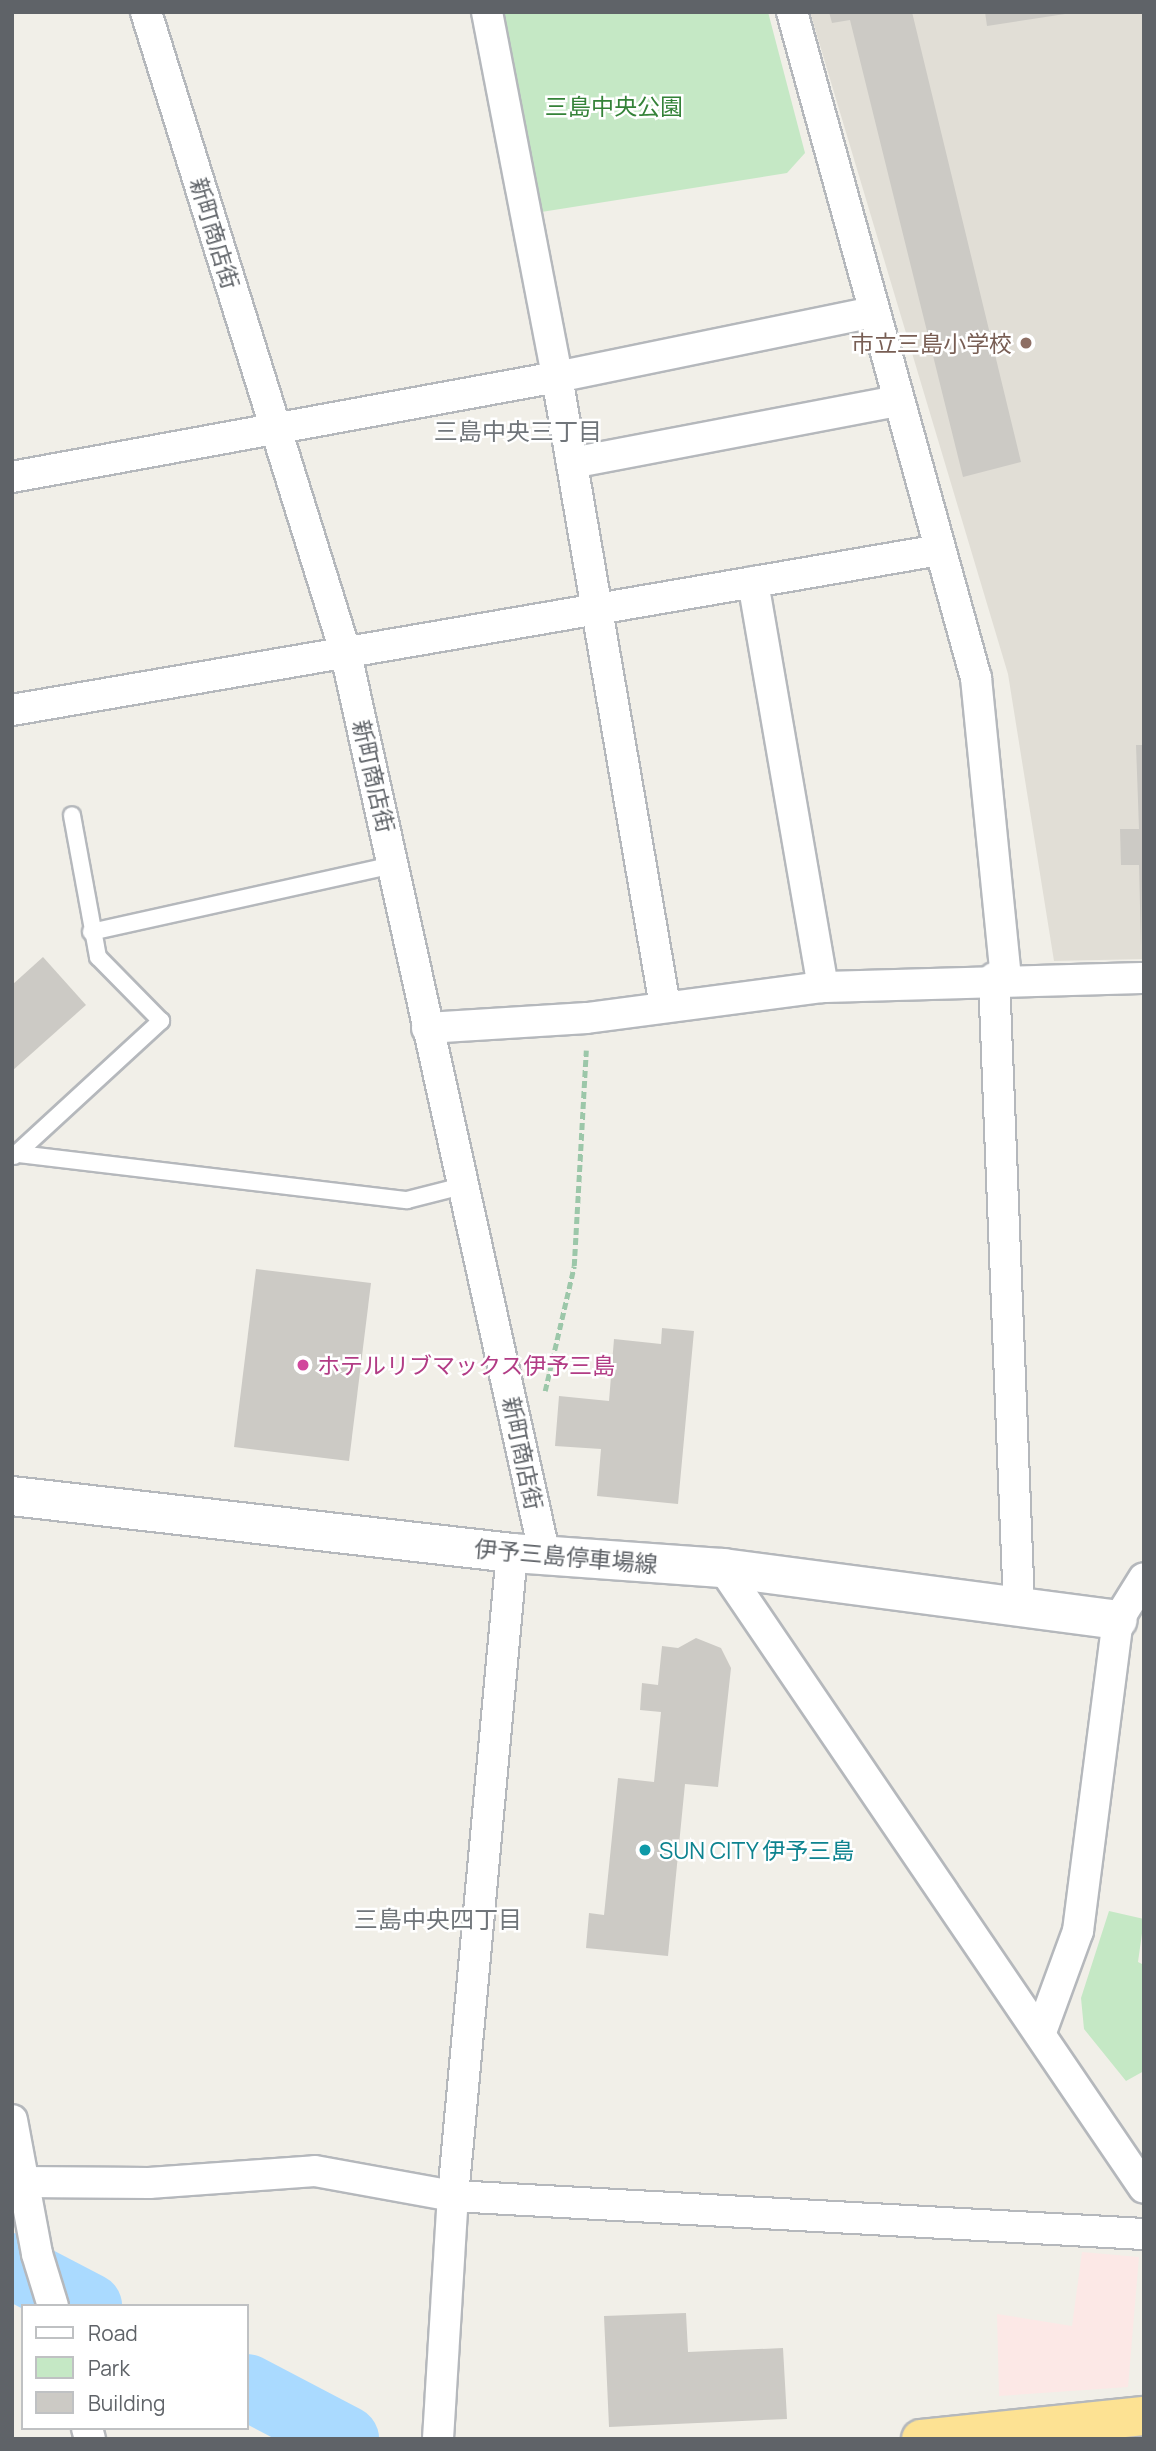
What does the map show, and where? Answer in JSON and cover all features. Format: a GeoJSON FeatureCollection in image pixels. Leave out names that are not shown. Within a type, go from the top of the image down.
{"type":"FeatureCollection","features":[{"type":"Feature","properties":{"kind":"highway"},"geometry":{"type":"LineString","coordinates":[[921,2439],[1144,2416]]}},
{"type":"Feature","properties":{"kind":"main road","name":"伊予三島停車場線"},"geometry":{"type":"LineString","coordinates":[[12,1496],[528,1554],[723,1568],[1118,1620]]}},
{"type":"Feature","properties":{"kind":"street","name":"新町商店街"},"geometry":{"type":"LineString","coordinates":[[146,12],[346,653],[462,1186],[528,1554],[453,2196],[438,2439]]}},
{"type":"Feature","properties":{"kind":"street"},"geometry":{"type":"LineString","coordinates":[[487,12],[557,377],[665,1006]]}},
{"type":"Feature","properties":{"kind":"street"},"geometry":{"type":"LineString","coordinates":[[792,12],[976,678],[1000,978],[1019,1606]]}},
{"type":"Feature","properties":{"kind":"street"},"geometry":{"type":"LineString","coordinates":[[12,477],[557,377],[873,312]]}},
{"type":"Feature","properties":{"kind":"street"},"geometry":{"type":"LineString","coordinates":[[572,463],[898,401]]}},
{"type":"Feature","properties":{"kind":"street"},"geometry":{"type":"LineString","coordinates":[[12,710],[596,607],[939,550]]}},
{"type":"Feature","properties":{"kind":"street"},"geometry":{"type":"LineString","coordinates":[[753,582],[823,987]]}},
{"type":"Feature","properties":{"kind":"street"},"geometry":{"type":"LineString","coordinates":[[427,1028],[587,1018],[823,987],[1000,978],[1144,978]]}},
{"type":"Feature","properties":{"kind":"street"},"geometry":{"type":"LineString","coordinates":[[723,1568],[1041,2032],[1144,2188]]}},
{"type":"Feature","properties":{"kind":"street"},"geometry":{"type":"LineString","coordinates":[[1041,2032],[1078,1931],[1118,1620],[1144,1578]]}},
{"type":"Feature","properties":{"kind":"street"},"geometry":{"type":"LineString","coordinates":[[12,2120],[37,2254],[52,2304]]}},
{"type":"Feature","properties":{"kind":"street"},"geometry":{"type":"LineString","coordinates":[[23,2182],[149,2183],[316,2171],[453,2196],[1144,2234]]}},
{"type":"Feature","properties":{"kind":"lane"},"geometry":{"type":"LineString","coordinates":[[15,1156],[161,1021],[98,957],[91,932],[72,815]]}},
{"type":"Feature","properties":{"kind":"lane"},"geometry":{"type":"LineString","coordinates":[[91,932],[394,865]]}},
{"type":"Feature","properties":{"kind":"lane"},"geometry":{"type":"LineString","coordinates":[[15,1156],[407,1200],[462,1186]]}},
{"type":"Feature","properties":{"kind":"path"},"geometry":{"type":"LineString","coordinates":[[545,1395],[574,1266],[587,1018]]}},
{"type":"Feature","properties":{"kind":"shaded area","name":"市立三島小学校"},"geometry":{"type":"Polygon","coordinates":[[[810,12],[1144,12],[1144,959],[1054,961],[1008,674],[810,12]]]}},
{"type":"Feature","properties":{"kind":"shaded area"},"geometry":{"type":"Polygon","coordinates":[[[1082,2252],[1139,2257],[1128,2387],[999,2396],[997,2314],[1072,2326],[1082,2252]]]}},
{"type":"Feature","properties":{"kind":"green space","name":"三島中央公園"},"geometry":{"type":"Polygon","coordinates":[[[503,12],[768,12],[805,153],[787,173],[535,213],[503,12]]]}},
{"type":"Feature","properties":{"kind":"green space"},"geometry":{"type":"Polygon","coordinates":[[[1109,1911],[1144,1919],[1138,1962],[1144,1965],[1144,2071],[1126,2081],[1084,2029],[1081,1998],[1109,1911]]]}},
{"type":"Feature","properties":{"kind":"building"},"geometry":{"type":"Polygon","coordinates":[[[829,12],[912,12],[1021,462],[963,477],[850,20],[832,23],[829,12]]]}},
{"type":"Feature","properties":{"kind":"building"},"geometry":{"type":"Polygon","coordinates":[[[985,12],[1065,12],[1065,14],[987,26],[985,12]]]}},
{"type":"Feature","properties":{"kind":"building"},"geometry":{"type":"Polygon","coordinates":[[[1136,745],[1144,745],[1141,947],[1139,865],[1121,865],[1120,829],[1139,829],[1136,745]]]}},
{"type":"Feature","properties":{"kind":"building"},"geometry":{"type":"Polygon","coordinates":[[[43,957],[86,1005],[12,1071],[12,985],[43,957]]]}},
{"type":"Feature","properties":{"kind":"building","name":"ホテルリブマックス伊予三島"},"geometry":{"type":"Polygon","coordinates":[[[256,1269],[371,1283],[349,1461],[234,1447],[256,1269]]]}},
{"type":"Feature","properties":{"kind":"building"},"geometry":{"type":"Polygon","coordinates":[[[662,1328],[694,1331],[678,1504],[597,1496],[601,1449],[555,1446],[559,1396],[609,1401],[614,1339],[661,1344],[662,1328]]]}},
{"type":"Feature","properties":{"kind":"building","name":"SUN CITY 伊予三島"},"geometry":{"type":"Polygon","coordinates":[[[696,1638],[721,1648],[731,1668],[718,1787],[685,1784],[668,1956],[586,1948],[589,1913],[604,1915],[618,1778],[654,1782],[661,1712],[640,1710],[642,1683],[658,1685],[662,1646],[678,1648],[696,1638]]]}},
{"type":"Feature","properties":{"kind":"building"},"geometry":{"type":"Polygon","coordinates":[[[686,2313],[688,2352],[783,2348],[787,2419],[609,2427],[604,2316],[686,2313]]]}},
{"type":"Feature","properties":{"kind":"waterway"},"geometry":{"type":"LineString","coordinates":[[12,2266],[85,2304]]}},
{"type":"Feature","properties":{"kind":"waterway"},"geometry":{"type":"LineString","coordinates":[[248,2388],[346,2439]]}},
{"type":"Feature","properties":{"kind":"place","name":"市立三島小学校"},"geometry":{"type":"Point","coordinates":[1026,343]}},
{"type":"Feature","properties":{"kind":"place","name":"ホテルリブマックス伊予三島"},"geometry":{"type":"Point","coordinates":[303,1365]}},
{"type":"Feature","properties":{"kind":"place","name":"SUN CITY 伊予三島"},"geometry":{"type":"Point","coordinates":[645,1850]}},
{"type":"Feature","properties":{"kind":"district","name":"三島中央三丁目"},"geometry":{"type":"Point","coordinates":[518,431]}},
{"type":"Feature","properties":{"kind":"district","name":"三島中央四丁目"},"geometry":{"type":"Point","coordinates":[438,1919]}}]}
